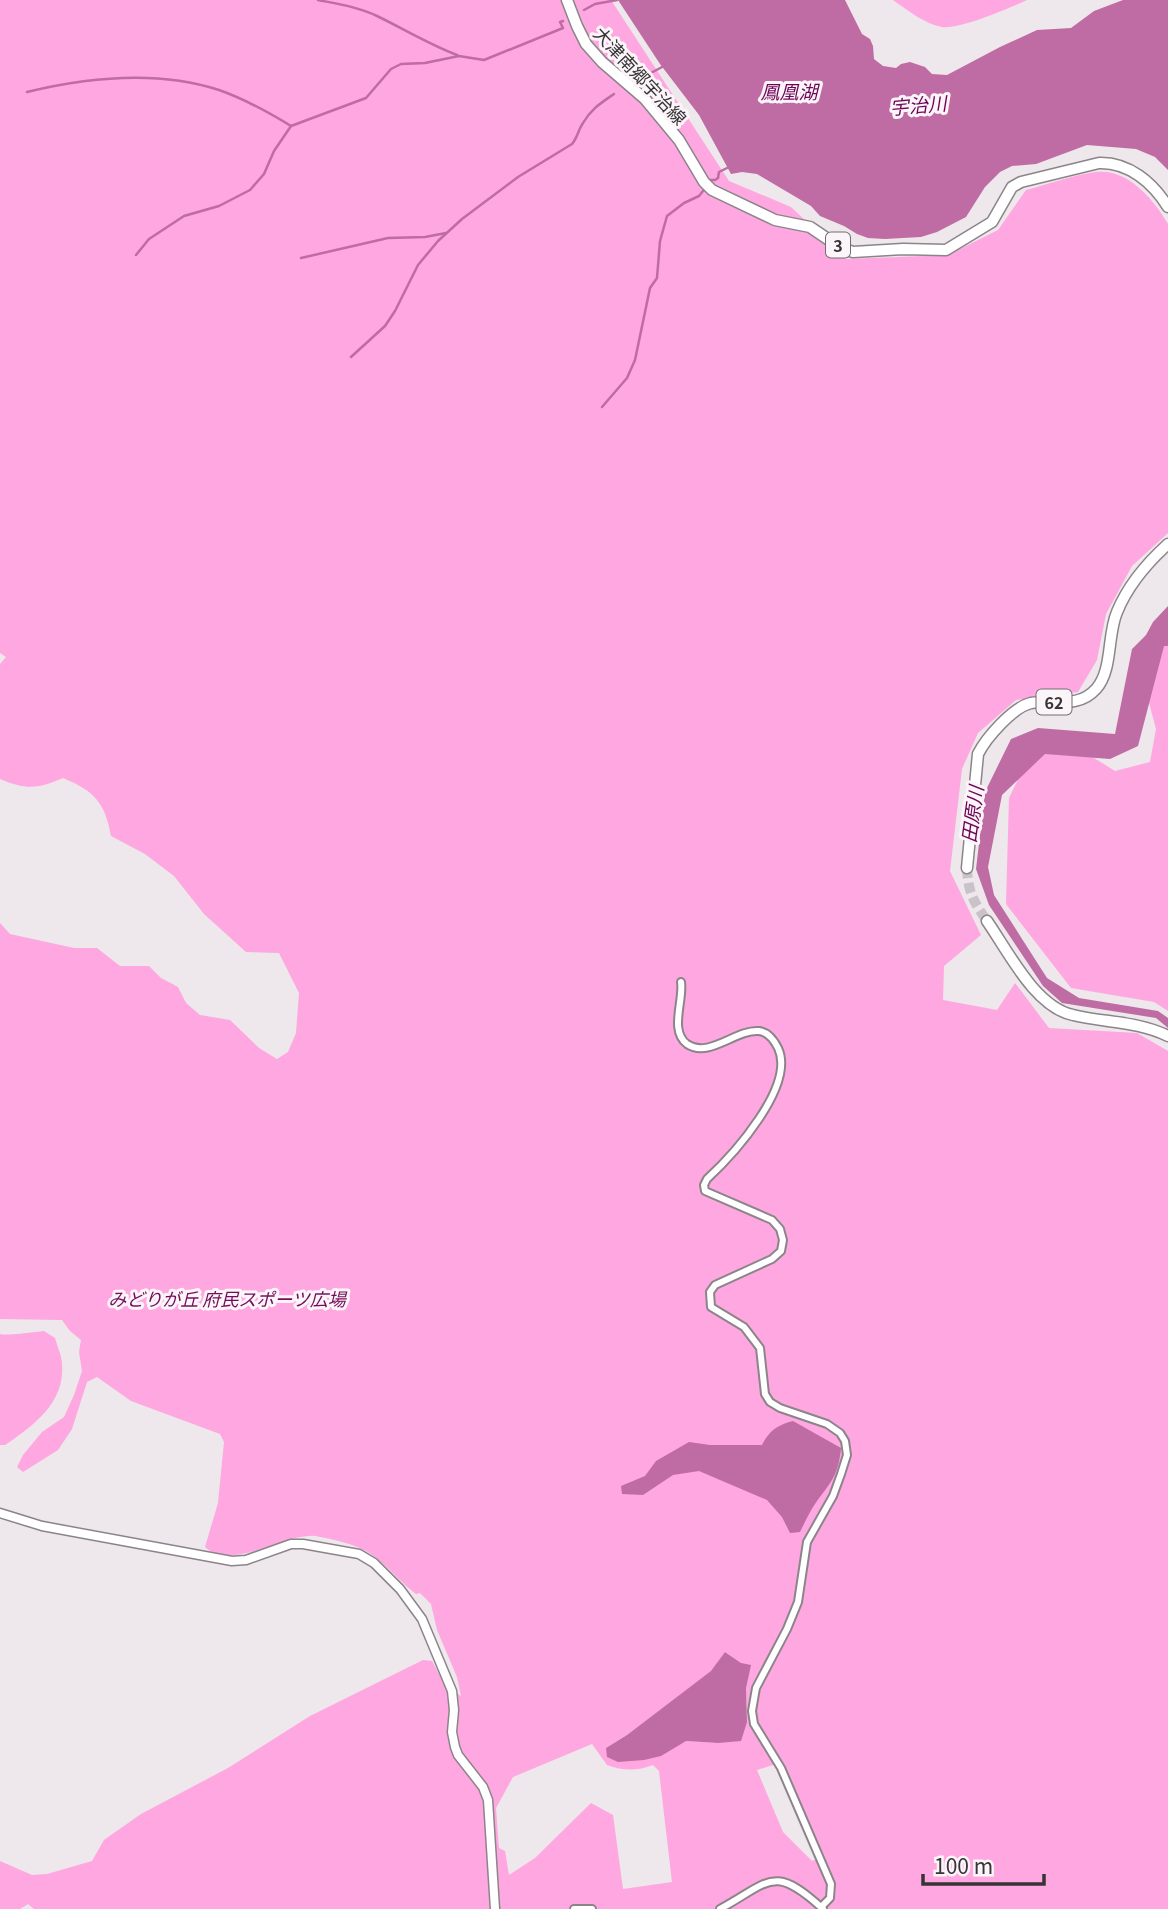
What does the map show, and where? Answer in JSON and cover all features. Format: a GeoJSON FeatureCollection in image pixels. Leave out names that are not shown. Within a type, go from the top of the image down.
{"type":"FeatureCollection","features":[{"type":"Feature","properties":{"kind":"main road","name":"大津南郷宇治線"},"geometry":{"type":"LineString","coordinates":[[568,0],[576,26],[586,44],[602,62],[645,99],[679,140],[704,182],[712,190],[775,220],[810,228],[841,248],[853,251],[946,250],[992,222],[1012,187],[1021,182],[1100,163],[1113,162],[1140,176],[1168,207]]}},
{"type":"Feature","properties":{"kind":"main road","name":"62"},"geometry":{"type":"LineString","coordinates":[[967,867],[978,754],[986,739],[1027,704],[1073,702],[1086,698],[1099,686],[1117,612],[1133,582],[1168,544]]}},
{"type":"Feature","properties":{"kind":"main road"},"geometry":{"type":"LineString","coordinates":[[987,920],[1038,995],[1055,1008],[1070,1015],[1136,1023],[1168,1036]]}},
{"type":"Feature","properties":{"kind":"street"},"geometry":{"type":"LineString","coordinates":[[681,982],[683,992],[678,1027],[680,1036],[687,1044],[706,1048],[751,1031],[761,1031],[770,1036],[781,1056],[777,1083],[760,1117],[740,1146],[704,1185],[705,1191],[715,1197],[772,1220],[780,1228],[783,1240],[781,1251],[772,1259],[715,1285],[709,1292],[711,1307],[744,1327],[760,1348],[765,1394],[770,1402],[827,1424],[840,1433],[845,1441],[847,1455],[833,1496],[807,1542],[798,1602],[787,1629],[755,1688],[752,1711],[754,1724],[789,1785],[831,1884],[830,1898],[822,1908],[784,1881],[768,1880],[720,1909]]}},
{"type":"Feature","properties":{"kind":"street"},"geometry":{"type":"LineString","coordinates":[[0,1513],[42,1526],[232,1562],[246,1560],[283,1546],[303,1544],[359,1554],[374,1563],[417,1610],[452,1691],[452,1732],[455,1747],[458,1755],[483,1787],[488,1800],[495,1909]]}},
{"type":"Feature","properties":{"kind":"street"},"geometry":{"type":"LineString","coordinates":[[574,1909],[592,1909]]}},
{"type":"Feature","properties":{"kind":"green space","name":"みどりが丘 府民スポーツ広場"},"geometry":{"type":"Polygon","coordinates":[[[0,0],[611,0],[729,181],[791,207],[846,259],[948,255],[998,230],[1026,190],[1087,173],[1108,172],[1119,175],[1148,196],[1168,224],[1168,533],[1132,566],[1106,614],[1097,660],[1078,692],[1016,700],[978,733],[962,769],[950,871],[981,935],[944,966],[943,1000],[997,1010],[1015,983],[1049,1028],[1137,1033],[1168,1051],[1168,1909],[34,1909],[28,1904],[20,1909],[0,1909],[0,1861],[32,1875],[47,1874],[92,1861],[104,1840],[141,1814],[228,1768],[310,1716],[423,1660],[432,1661],[445,1685],[461,1696],[457,1677],[437,1630],[431,1604],[365,1550],[315,1536],[289,1540],[243,1554],[216,1554],[205,1547],[218,1503],[224,1442],[220,1434],[131,1401],[97,1377],[87,1382],[72,1429],[58,1450],[23,1472],[17,1467],[42,1432],[64,1417],[82,1371],[79,1352],[81,1340],[62,1320],[0,1319],[0,923],[10,934],[74,948],[97,948],[120,966],[149,966],[161,978],[178,987],[186,1003],[200,1015],[230,1020],[259,1048],[277,1059],[288,1052],[296,1033],[299,993],[279,953],[246,952],[204,914],[174,876],[145,854],[111,836],[105,814],[90,793],[63,778],[32,787],[0,779],[0,664],[6,657],[0,653],[0,0]],[[725,1652],[712,1671],[606,1748],[686,1741],[718,1743],[747,1722],[746,1688],[741,1663],[725,1652]],[[592,1744],[513,1777],[496,1808],[499,1848],[505,1851],[509,1875],[535,1858],[591,1803],[613,1815],[623,1889],[672,1882],[659,1771],[653,1765],[630,1770],[607,1765],[592,1744]],[[776,1764],[757,1770],[783,1832],[812,1861],[817,1859],[776,1764]]]}},
{"type":"Feature","properties":{"kind":"green space"},"geometry":{"type":"Polygon","coordinates":[[[893,0],[1027,0],[984,18],[942,27],[916,16],[893,0]]]}},
{"type":"Feature","properties":{"kind":"green space"},"geometry":{"type":"Polygon","coordinates":[[[1168,639],[1168,1011],[1154,1002],[1071,988],[1006,904],[1009,798],[1028,759],[1055,750],[1074,749],[1115,771],[1150,762],[1156,729],[1142,676],[1168,639]]]}},
{"type":"Feature","properties":{"kind":"green space"},"geometry":{"type":"Polygon","coordinates":[[[44,1331],[55,1338],[61,1358],[62,1379],[58,1391],[53,1402],[36,1421],[5,1445],[0,1445],[0,1334],[44,1331]]]}},
{"type":"Feature","properties":{"kind":"water","name":"鳳凰湖"},"geometry":{"type":"Polygon","coordinates":[[[618,0],[845,0],[862,34],[870,39],[874,59],[883,66],[896,68],[910,62],[925,67],[932,74],[947,75],[1037,30],[1071,28],[1094,11],[1123,0],[1168,0],[1168,170],[1155,157],[1136,149],[1087,145],[1036,164],[1012,166],[1000,172],[985,187],[966,217],[937,232],[921,237],[868,238],[820,216],[811,206],[757,174],[731,174],[699,115],[660,64],[618,0]]]}},
{"type":"Feature","properties":{"kind":"water"},"geometry":{"type":"Polygon","coordinates":[[[1168,606],[1168,646],[1164,646],[1138,746],[1110,759],[1045,754],[1002,795],[988,867],[994,895],[1047,978],[1079,998],[1158,1011],[1168,1018],[1168,1028],[1156,1018],[1062,1003],[1043,986],[989,905],[976,869],[985,792],[1011,739],[1038,728],[1115,734],[1132,649],[1168,606]]]}},
{"type":"Feature","properties":{"kind":"water"},"geometry":{"type":"Polygon","coordinates":[[[793,1421],[841,1448],[835,1474],[800,1532],[790,1533],[782,1517],[767,1500],[699,1471],[673,1475],[643,1495],[622,1494],[621,1486],[645,1476],[656,1461],[689,1442],[710,1445],[762,1445],[774,1429],[793,1421]]]}},
{"type":"Feature","properties":{"kind":"water"},"geometry":{"type":"Polygon","coordinates":[[[725,1652],[741,1663],[751,1665],[746,1688],[747,1722],[741,1741],[686,1741],[661,1756],[644,1760],[618,1762],[607,1757],[606,1748],[711,1671],[725,1652]]]}},
{"type":"Feature","properties":{"kind":"waterway"},"geometry":{"type":"LineString","coordinates":[[318,0],[370,13],[457,55]]}},
{"type":"Feature","properties":{"kind":"waterway"},"geometry":{"type":"LineString","coordinates":[[584,10],[595,4],[617,0]]}},
{"type":"Feature","properties":{"kind":"waterway"},"geometry":{"type":"LineString","coordinates":[[136,255],[149,239],[184,216],[219,206],[250,190],[264,174],[274,151],[291,126],[366,98],[391,69],[401,64],[425,63],[459,56],[484,60],[563,28],[560,22],[563,21]]}},
{"type":"Feature","properties":{"kind":"waterway"},"geometry":{"type":"LineString","coordinates":[[634,81],[643,73],[647,75],[664,66]]}},
{"type":"Feature","properties":{"kind":"waterway"},"geometry":{"type":"LineString","coordinates":[[27,92],[74,83],[123,78],[172,80],[219,90],[256,106],[291,126]]}},
{"type":"Feature","properties":{"kind":"waterway"},"geometry":{"type":"LineString","coordinates":[[351,357],[385,326],[418,265],[438,241],[462,219],[518,177],[572,144],[589,114],[614,94]]}},
{"type":"Feature","properties":{"kind":"waterway"},"geometry":{"type":"LineString","coordinates":[[710,180],[715,180],[719,172],[731,166]]}},
{"type":"Feature","properties":{"kind":"waterway"},"geometry":{"type":"LineString","coordinates":[[602,407],[627,378],[635,360],[650,288],[657,278],[660,241],[667,216],[703,191]]}},
{"type":"Feature","properties":{"kind":"waterway"},"geometry":{"type":"LineString","coordinates":[[301,258],[388,238],[425,237],[446,233]]}},
{"type":"Feature","properties":{"kind":"tunnel"},"geometry":{"type":"LineString","coordinates":[[967,868],[972,896],[987,921]]}},
{"type":"Feature","properties":{"kind":"water label","name":"宇治川"},"geometry":{"type":"Point","coordinates":[918,104]}},
{"type":"Feature","properties":{"kind":"water label","name":"田原川"},"geometry":{"type":"Point","coordinates":[971,814]}}]}
